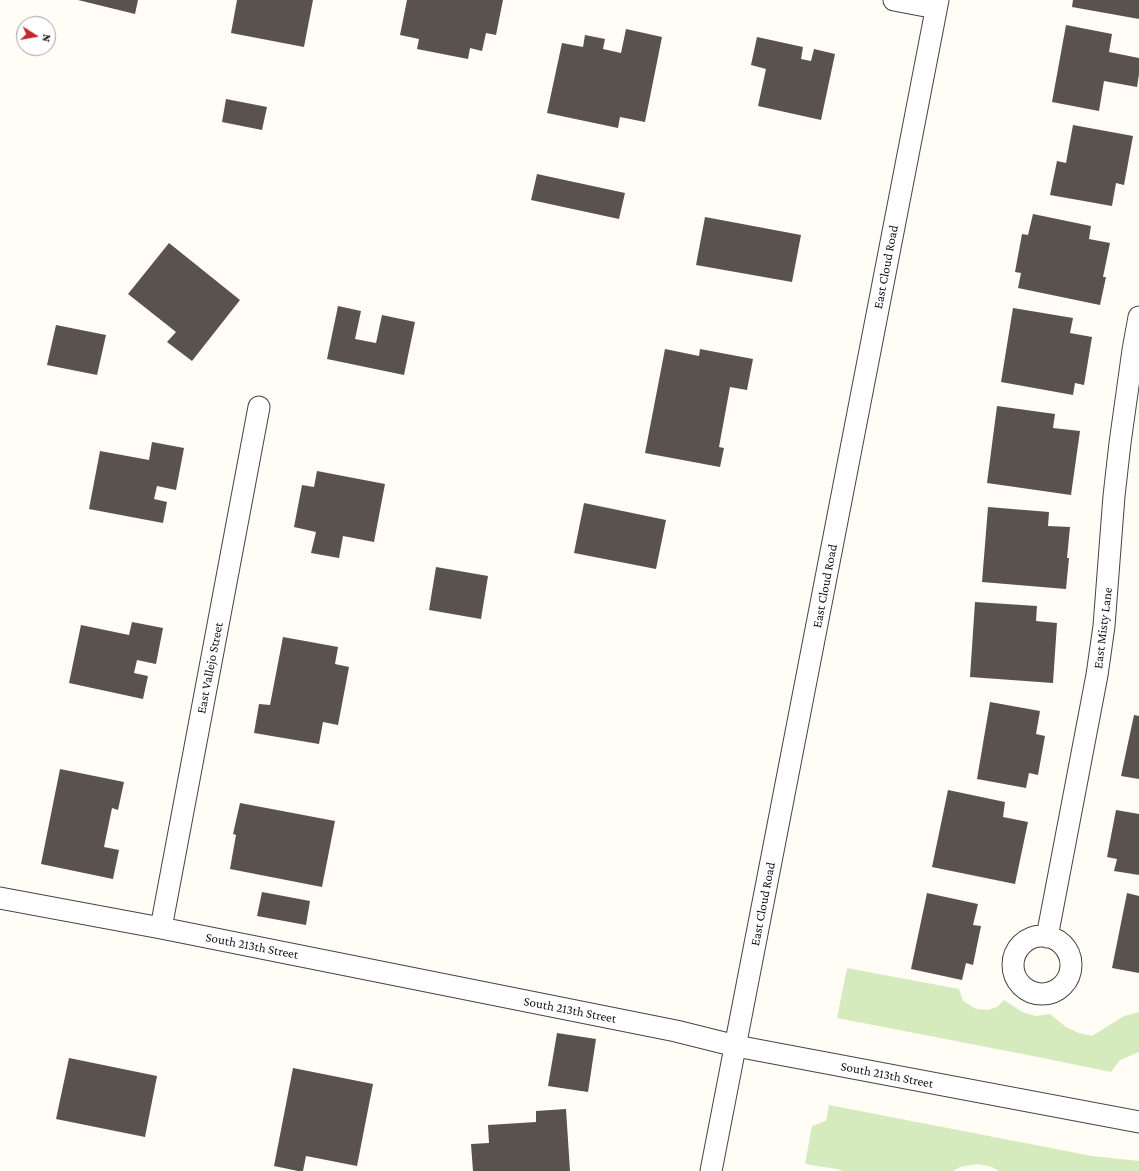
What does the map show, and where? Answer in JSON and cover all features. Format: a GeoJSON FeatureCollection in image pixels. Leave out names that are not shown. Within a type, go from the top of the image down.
{"type":"FeatureCollection","features":[{"type":"Feature","properties":{"kind":"street"},"geometry":{"type":"LineString","coordinates":[[894,0],[937,4]]}},
{"type":"Feature","properties":{"kind":"street","name":"East Cloud Road"},"geometry":{"type":"LineString","coordinates":[[711,1171],[937,4]]}},
{"type":"Feature","properties":{"kind":"street","name":"East Misty Lane"},"geometry":{"type":"LineString","coordinates":[[1047,937],[1097,675],[1104,626],[1114,496],[1120,442],[1136,351],[1139,317]]}},
{"type":"Feature","properties":{"kind":"street","name":"East Vallejo Street"},"geometry":{"type":"LineString","coordinates":[[161,928],[260,407]]}},
{"type":"Feature","properties":{"kind":"street","name":"South 213th Street"},"geometry":{"type":"LineString","coordinates":[[0,898],[161,928],[676,1031],[736,1046],[1139,1122]]}},
{"type":"Feature","properties":{"kind":"green space"},"geometry":{"type":"Polygon","coordinates":[[[847,968],[959,989],[963,1001],[976,1009],[988,1010],[997,1007],[1004,1000],[1022,1012],[1036,1016],[1050,1014],[1066,1027],[1079,1033],[1092,1036],[1124,1016],[1139,1012],[1139,1052],[1120,1060],[1111,1072],[837,1018],[847,968]]]}},
{"type":"Feature","properties":{"kind":"green space"},"geometry":{"type":"Polygon","coordinates":[[[829,1105],[1092,1156],[1139,1161],[1139,1171],[999,1171],[992,1167],[977,1164],[960,1167],[953,1171],[843,1171],[805,1164],[812,1126],[826,1121],[829,1105]]]}},
{"type":"Feature","properties":{"kind":"building"},"geometry":{"type":"Polygon","coordinates":[[[78,0],[138,0],[135,14],[78,0]]]}},
{"type":"Feature","properties":{"kind":"building"},"geometry":{"type":"Polygon","coordinates":[[[237,0],[313,0],[304,47],[231,33],[237,0]]]}},
{"type":"Feature","properties":{"kind":"building"},"geometry":{"type":"Polygon","coordinates":[[[407,0],[503,0],[496,35],[486,33],[482,51],[470,48],[468,59],[417,49],[419,39],[400,35],[407,0]]]}},
{"type":"Feature","properties":{"kind":"building"},"geometry":{"type":"Polygon","coordinates":[[[1073,0],[1139,0],[1139,19],[1072,7],[1073,0]]]}},
{"type":"Feature","properties":{"kind":"building"},"geometry":{"type":"Polygon","coordinates":[[[1066,25],[1112,34],[1109,52],[1139,58],[1137,87],[1104,81],[1099,111],[1052,102],[1066,25]]]}},
{"type":"Feature","properties":{"kind":"building"},"geometry":{"type":"Polygon","coordinates":[[[626,29],[662,37],[645,122],[620,117],[618,128],[547,113],[562,43],[583,47],[585,35],[605,39],[603,49],[621,53],[626,29]]]}},
{"type":"Feature","properties":{"kind":"building"},"geometry":{"type":"Polygon","coordinates":[[[757,37],[803,47],[801,59],[811,61],[814,49],[835,54],[821,120],[758,106],[766,69],[751,65],[757,37]]]}},
{"type":"Feature","properties":{"kind":"building"},"geometry":{"type":"Polygon","coordinates":[[[226,99],[267,107],[262,130],[222,122],[226,99]]]}},
{"type":"Feature","properties":{"kind":"building"},"geometry":{"type":"Polygon","coordinates":[[[1073,125],[1133,136],[1124,185],[1116,183],[1112,206],[1050,195],[1057,161],[1066,163],[1073,125]]]}},
{"type":"Feature","properties":{"kind":"building"},"geometry":{"type":"Polygon","coordinates":[[[537,174],[625,193],[619,219],[531,200],[537,174]]]}},
{"type":"Feature","properties":{"kind":"building"},"geometry":{"type":"Polygon","coordinates":[[[1033,214],[1091,226],[1089,239],[1110,243],[1103,277],[1106,277],[1100,305],[1018,288],[1021,273],[1015,272],[1022,234],[1028,235],[1033,214]]]}},
{"type":"Feature","properties":{"kind":"building"},"geometry":{"type":"Polygon","coordinates":[[[705,217],[801,235],[792,282],[696,265],[705,217]]]}},
{"type":"Feature","properties":{"kind":"building"},"geometry":{"type":"Polygon","coordinates":[[[169,243],[240,300],[192,361],[167,342],[176,332],[128,294],[169,243]]]}},
{"type":"Feature","properties":{"kind":"building"},"geometry":{"type":"Polygon","coordinates":[[[338,306],[361,311],[355,339],[376,343],[382,315],[415,322],[404,375],[327,359],[338,306]]]}},
{"type":"Feature","properties":{"kind":"building"},"geometry":{"type":"Polygon","coordinates":[[[1013,308],[1073,318],[1070,333],[1092,337],[1084,385],[1075,383],[1073,395],[1001,382],[1013,308]]]}},
{"type":"Feature","properties":{"kind":"building"},"geometry":{"type":"Polygon","coordinates":[[[56,325],[106,335],[97,375],[47,365],[56,325]]]}},
{"type":"Feature","properties":{"kind":"building"},"geometry":{"type":"Polygon","coordinates":[[[665,349],[699,356],[700,349],[753,359],[747,390],[730,387],[719,447],[724,448],[720,467],[645,453],[665,349]]]}},
{"type":"Feature","properties":{"kind":"building"},"geometry":{"type":"Polygon","coordinates":[[[997,406],[1055,414],[1053,428],[1080,431],[1071,495],[987,483],[997,406]]]}},
{"type":"Feature","properties":{"kind":"building"},"geometry":{"type":"Polygon","coordinates":[[[152,442],[184,448],[176,490],[157,486],[154,499],[167,502],[163,523],[89,509],[100,451],[149,460],[152,442]]]}},
{"type":"Feature","properties":{"kind":"building"},"geometry":{"type":"Polygon","coordinates":[[[317,471],[385,484],[374,542],[343,536],[339,558],[311,553],[316,532],[294,527],[302,485],[314,487],[317,471]]]}},
{"type":"Feature","properties":{"kind":"building"},"geometry":{"type":"Polygon","coordinates":[[[584,503],[666,520],[656,569],[574,553],[584,503]]]}},
{"type":"Feature","properties":{"kind":"building"},"geometry":{"type":"Polygon","coordinates":[[[988,507],[1049,512],[1048,526],[1070,527],[1066,589],[982,582],[988,507]]]}},
{"type":"Feature","properties":{"kind":"building"},"geometry":{"type":"Polygon","coordinates":[[[436,567],[488,576],[481,619],[429,610],[436,567]]]}},
{"type":"Feature","properties":{"kind":"building"},"geometry":{"type":"Polygon","coordinates":[[[975,602],[1037,606],[1036,621],[1057,623],[1053,683],[970,677],[975,602]]]}},
{"type":"Feature","properties":{"kind":"building"},"geometry":{"type":"Polygon","coordinates":[[[132,622],[163,628],[156,664],[137,660],[134,673],[148,676],[143,699],[69,683],[81,625],[129,635],[132,622]]]}},
{"type":"Feature","properties":{"kind":"building"},"geometry":{"type":"Polygon","coordinates":[[[283,637],[338,647],[335,664],[349,667],[338,725],[323,722],[319,744],[254,733],[259,704],[270,705],[283,637]]]}},
{"type":"Feature","properties":{"kind":"building"},"geometry":{"type":"Polygon","coordinates":[[[990,702],[1040,711],[1036,734],[1045,736],[1038,775],[1029,773],[1026,788],[977,779],[990,702]]]}},
{"type":"Feature","properties":{"kind":"building"},"geometry":{"type":"Polygon","coordinates":[[[1134,715],[1139,716],[1139,779],[1121,776],[1134,715]]]}},
{"type":"Feature","properties":{"kind":"building"},"geometry":{"type":"Polygon","coordinates":[[[60,769],[124,782],[118,810],[112,808],[104,847],[119,850],[113,879],[41,864],[60,769]]]}},
{"type":"Feature","properties":{"kind":"building"},"geometry":{"type":"Polygon","coordinates":[[[948,790],[1005,802],[1003,817],[1028,822],[1015,884],[932,867],[948,790]]]}},
{"type":"Feature","properties":{"kind":"building"},"geometry":{"type":"Polygon","coordinates":[[[240,803],[335,821],[322,887],[230,869],[236,835],[233,834],[240,803]]]}},
{"type":"Feature","properties":{"kind":"building"},"geometry":{"type":"Polygon","coordinates":[[[1116,810],[1139,814],[1139,875],[1114,871],[1117,859],[1107,857],[1116,810]]]}},
{"type":"Feature","properties":{"kind":"building"},"geometry":{"type":"Polygon","coordinates":[[[262,892],[310,901],[306,925],[257,916],[262,892]]]}},
{"type":"Feature","properties":{"kind":"building"},"geometry":{"type":"Polygon","coordinates":[[[927,893],[978,904],[973,925],[981,926],[973,965],[966,963],[962,980],[911,969],[927,893]]]}},
{"type":"Feature","properties":{"kind":"building"},"geometry":{"type":"Polygon","coordinates":[[[1127,893],[1139,896],[1139,973],[1112,968],[1127,893]]]}},
{"type":"Feature","properties":{"kind":"building"},"geometry":{"type":"Polygon","coordinates":[[[557,1033],[596,1039],[588,1092],[548,1086],[557,1033]]]}},
{"type":"Feature","properties":{"kind":"building"},"geometry":{"type":"Polygon","coordinates":[[[69,1058],[157,1076],[145,1137],[56,1119],[69,1058]]]}},
{"type":"Feature","properties":{"kind":"building"},"geometry":{"type":"Polygon","coordinates":[[[293,1068],[373,1084],[357,1166],[306,1156],[303,1171],[274,1166],[293,1068]]]}},
{"type":"Feature","properties":{"kind":"building"},"geometry":{"type":"Polygon","coordinates":[[[566,1109],[570,1171],[473,1171],[471,1144],[489,1143],[488,1125],[536,1122],[536,1111],[566,1109]]]}}]}
